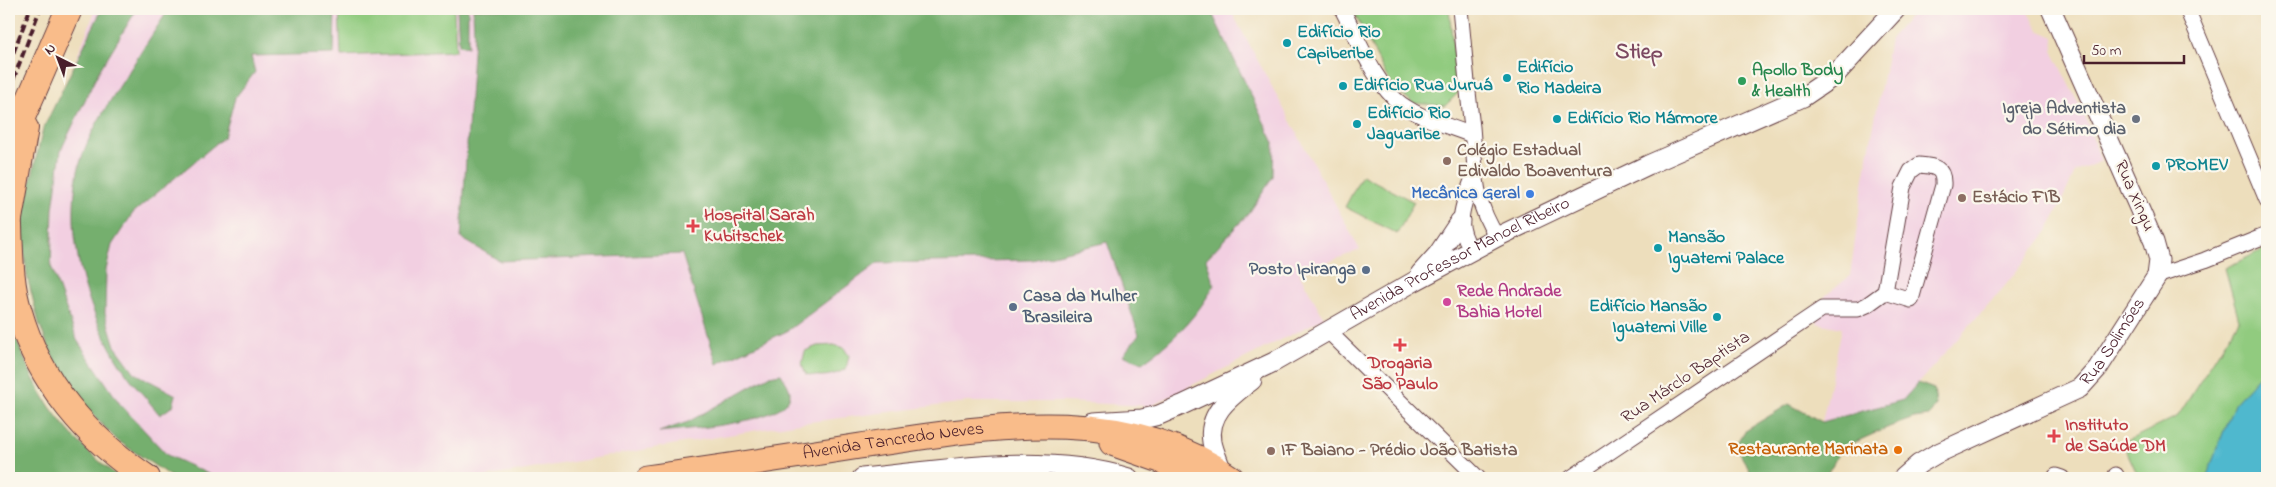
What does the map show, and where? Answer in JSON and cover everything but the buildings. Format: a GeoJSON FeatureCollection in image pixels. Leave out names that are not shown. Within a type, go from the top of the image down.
{"type":"FeatureCollection","features":[{"type":"Feature","properties":{"kind":"highway"},"geometry":{"type":"LineString","coordinates":[[9,147],[69,9]]}},
{"type":"Feature","properties":{"kind":"highway"},"geometry":{"type":"LineString","coordinates":[[9,218],[31,98]]}},
{"type":"Feature","properties":{"kind":"highway"},"geometry":{"type":"LineString","coordinates":[[9,225],[10,264],[18,312],[36,354],[61,397],[82,424],[104,446],[147,478]]}},
{"type":"Feature","properties":{"kind":"main road","name":"Avenida Tancredo Neves"},"geometry":{"type":"LineString","coordinates":[[646,478],[988,427],[1052,424],[1148,437],[1183,450],[1226,475]]}},
{"type":"Feature","properties":{"kind":"main road","name":"Avenida Tancredo Neves"},"geometry":{"type":"LineString","coordinates":[[1052,424],[1162,461],[1192,478]]}},
{"type":"Feature","properties":{"kind":"street"},"geometry":{"type":"LineString","coordinates":[[1342,9],[1377,75],[1388,91],[1400,103],[1415,113],[1472,135]]}},
{"type":"Feature","properties":{"kind":"street"},"geometry":{"type":"LineString","coordinates":[[1460,9],[1474,176],[1484,212],[1497,237]]}},
{"type":"Feature","properties":{"kind":"street","name":"Avenida Professor Manoel Ribeiro"},"geometry":{"type":"LineString","coordinates":[[1858,48],[1867,29],[1881,9]]}},
{"type":"Feature","properties":{"kind":"street","name":"Avenida Professor Manoel Ribeiro"},"geometry":{"type":"LineString","coordinates":[[1052,424],[1142,419],[1159,415],[1274,362],[1415,281],[1497,237],[1648,165],[1803,97],[1834,76],[1896,9]]}},
{"type":"Feature","properties":{"kind":"street","name":"Rua Xingu"},"geometry":{"type":"LineString","coordinates":[[2051,9],[2154,242],[2159,260],[2157,276]]}},
{"type":"Feature","properties":{"kind":"street"},"geometry":{"type":"LineString","coordinates":[[2187,9],[2267,200]]}},
{"type":"Feature","properties":{"kind":"street"},"geometry":{"type":"LineString","coordinates":[[1919,165],[1934,166],[1940,169],[1943,175],[1942,185],[1911,300],[1885,292],[1903,187],[1911,171],[1919,165]]}},
{"type":"Feature","properties":{"kind":"street"},"geometry":{"type":"LineString","coordinates":[[1415,281],[1438,254],[1460,221],[1474,176]]}},
{"type":"Feature","properties":{"kind":"street"},"geometry":{"type":"LineString","coordinates":[[1460,221],[1463,238],[1472,251]]}},
{"type":"Feature","properties":{"kind":"street"},"geometry":{"type":"LineString","coordinates":[[2157,276],[2205,260],[2267,235]]}},
{"type":"Feature","properties":{"kind":"street","name":"Rua Solimões"},"geometry":{"type":"LineString","coordinates":[[1903,478],[1919,464],[1936,454],[2080,388],[2098,368],[2157,276]]}},
{"type":"Feature","properties":{"kind":"street","name":"Rua Márclo Baptista"},"geometry":{"type":"LineString","coordinates":[[1571,478],[1822,309],[1858,309],[1868,305],[1885,292]]}},
{"type":"Feature","properties":{"kind":"street"},"geometry":{"type":"LineString","coordinates":[[1328,331],[1478,478]]}},
{"type":"Feature","properties":{"kind":"street","name":"Avenida Professor Manoel Ribeiro"},"geometry":{"type":"LineString","coordinates":[[1226,475],[1212,443],[1211,429],[1215,416],[1223,404],[1274,362]]}},
{"type":"Feature","properties":{"kind":"street","name":"Avenida Tancredo Neves"},"geometry":{"type":"LineString","coordinates":[[862,478],[974,472],[1044,464],[1076,465],[1129,478]]}},
{"type":"Feature","properties":{"kind":"shaded area","name":"Hospital Sarah Kubitschek"},"geometry":{"type":"Polygon","coordinates":[[[96,9],[1230,9],[1360,250],[1299,273],[1324,318],[1151,406],[1063,402],[967,402],[793,424],[479,478],[192,478],[125,435],[35,265],[51,122],[96,9]]]}},
{"type":"Feature","properties":{"kind":"shaded area","name":"Estácio FIB"},"geometry":{"type":"Polygon","coordinates":[[[1916,9],[2022,9],[2028,13],[2040,31],[2054,37],[2053,53],[2086,119],[2101,161],[2075,172],[2048,231],[2004,287],[1903,400],[1822,422],[1842,328],[1817,323],[1825,296],[1850,276],[1864,178],[1890,39],[1916,9]]]}},
{"type":"Feature","properties":{"kind":"green space"},"geometry":{"type":"Polygon","coordinates":[[[102,9],[137,9],[99,71],[61,150],[53,209],[51,266],[77,340],[120,404],[167,455],[217,478],[173,478],[117,440],[94,416],[72,390],[52,356],[39,323],[27,276],[21,222],[43,129],[102,9]]]}},
{"type":"Feature","properties":{"kind":"green space"},"geometry":{"type":"Polygon","coordinates":[[[169,9],[335,9],[334,54],[251,56],[255,72],[235,98],[224,137],[133,213],[112,245],[106,270],[105,313],[115,346],[135,373],[176,395],[173,406],[160,415],[116,358],[95,315],[86,292],[80,268],[74,219],[78,171],[86,146],[105,110],[169,9]]]}},
{"type":"Feature","properties":{"kind":"green space"},"geometry":{"type":"Polygon","coordinates":[[[339,9],[454,9],[456,51],[341,56],[339,9]]]}},
{"type":"Feature","properties":{"kind":"green space"},"geometry":{"type":"Polygon","coordinates":[[[457,9],[468,9],[468,47],[459,45],[457,9]]]}},
{"type":"Feature","properties":{"kind":"green space"},"geometry":{"type":"Polygon","coordinates":[[[473,9],[1210,9],[1274,143],[1273,177],[1249,213],[1206,259],[1214,285],[1208,296],[1183,328],[1142,363],[1123,355],[1139,335],[1107,242],[1032,260],[878,263],[787,331],[717,364],[682,254],[500,261],[461,238],[474,36],[473,9]]]}},
{"type":"Feature","properties":{"kind":"green space"},"geometry":{"type":"Polygon","coordinates":[[[1352,9],[1449,9],[1458,93],[1445,106],[1413,103],[1391,85],[1352,9]]]}},
{"type":"Feature","properties":{"kind":"green space"},"geometry":{"type":"Polygon","coordinates":[[[1362,175],[1414,202],[1397,234],[1345,207],[1362,175]]]}},
{"type":"Feature","properties":{"kind":"green space"},"geometry":{"type":"Polygon","coordinates":[[[2267,248],[2267,478],[2139,478],[2123,443],[2178,416],[2239,320],[2225,268],[2267,248]]]}},
{"type":"Feature","properties":{"kind":"green space"},"geometry":{"type":"Polygon","coordinates":[[[9,317],[27,366],[50,407],[80,443],[120,478],[9,478],[9,317]]]}},
{"type":"Feature","properties":{"kind":"green space"},"geometry":{"type":"Polygon","coordinates":[[[834,345],[844,348],[849,356],[846,369],[827,376],[806,374],[802,364],[805,351],[817,346],[834,345]]]}},
{"type":"Feature","properties":{"kind":"green space"},"geometry":{"type":"Polygon","coordinates":[[[781,374],[790,392],[786,403],[774,411],[756,418],[734,423],[659,432],[688,422],[769,376],[781,374]]]}},
{"type":"Feature","properties":{"kind":"green space"},"geometry":{"type":"Polygon","coordinates":[[[1918,383],[1934,389],[1936,405],[1929,416],[1914,418],[1889,427],[1842,448],[1825,478],[1754,478],[1736,447],[1746,430],[1789,404],[1822,422],[1903,400],[1918,383]]]}},
{"type":"Feature","properties":{"kind":"water"},"geometry":{"type":"Polygon","coordinates":[[[2267,367],[2267,467],[2264,478],[2206,478],[2234,404],[2267,367]]]}},
{"type":"Feature","properties":{"kind":"railway"},"geometry":{"type":"LineString","coordinates":[[9,64],[30,9]]}},
{"type":"Feature","properties":{"kind":"railway"},"geometry":{"type":"LineString","coordinates":[[9,91],[40,9]]}},
{"type":"Feature","properties":{"kind":"place","name":"Edifício Rio Capiberibe"},"geometry":{"type":"Point","coordinates":[1287,43]}},
{"type":"Feature","properties":{"kind":"place","name":"Edifício Rio Madeira"},"geometry":{"type":"Point","coordinates":[1507,78]}},
{"type":"Feature","properties":{"kind":"place","name":"Apollo Body & Health"},"geometry":{"type":"Point","coordinates":[1742,81]}},
{"type":"Feature","properties":{"kind":"place","name":"Edifício Rua Juruá"},"geometry":{"type":"Point","coordinates":[1343,86]}},
{"type":"Feature","properties":{"kind":"place","name":"Edifício Rio Mármore"},"geometry":{"type":"Point","coordinates":[1557,119]}},
{"type":"Feature","properties":{"kind":"place","name":"Igreja Adventista do Sétimo dia"},"geometry":{"type":"Point","coordinates":[2136,119]}},
{"type":"Feature","properties":{"kind":"place","name":"Edifício Rio Jaguaribe"},"geometry":{"type":"Point","coordinates":[1357,124]}},
{"type":"Feature","properties":{"kind":"place","name":"Colégio Estadual Edivaldo Boaventura"},"geometry":{"type":"Point","coordinates":[1447,161]}},
{"type":"Feature","properties":{"kind":"place","name":"PROMEV"},"geometry":{"type":"Point","coordinates":[2156,166]}},
{"type":"Feature","properties":{"kind":"place","name":"Mecânica Geral"},"geometry":{"type":"Point","coordinates":[1530,194]}},
{"type":"Feature","properties":{"kind":"place","name":"Estácio FIB"},"geometry":{"type":"Point","coordinates":[1962,198]}},
{"type":"Feature","properties":{"kind":"place","name":"Hospital Sarah Kubitschek"},"geometry":{"type":"Point","coordinates":[693,226]}},
{"type":"Feature","properties":{"kind":"place","name":"Mansão Iguatemi Palace"},"geometry":{"type":"Point","coordinates":[1658,248]}},
{"type":"Feature","properties":{"kind":"place","name":"Posto Ipiranga"},"geometry":{"type":"Point","coordinates":[1366,270]}},
{"type":"Feature","properties":{"kind":"place","name":"Rede Andrade Bahia Hotel"},"geometry":{"type":"Point","coordinates":[1447,302]}},
{"type":"Feature","properties":{"kind":"place","name":"Casa da Mulher Brasileira"},"geometry":{"type":"Point","coordinates":[1013,307]}},
{"type":"Feature","properties":{"kind":"place","name":"Edifício Mansão Iguatemi Ville"},"geometry":{"type":"Point","coordinates":[1717,317]}},
{"type":"Feature","properties":{"kind":"place","name":"Drogaria São Paulo"},"geometry":{"type":"Point","coordinates":[1400,345]}},
{"type":"Feature","properties":{"kind":"place","name":"Instituto de Saúde DM"},"geometry":{"type":"Point","coordinates":[2054,436]}},
{"type":"Feature","properties":{"kind":"place","name":"Restaurante Marinata"},"geometry":{"type":"Point","coordinates":[1898,450]}},
{"type":"Feature","properties":{"kind":"place","name":"IF Baiano - Prédio João Batista"},"geometry":{"type":"Point","coordinates":[1271,451]}},
{"type":"Feature","properties":{"kind":"district","name":"Stiep"},"geometry":{"type":"Point","coordinates":[1639,53]}}]}
